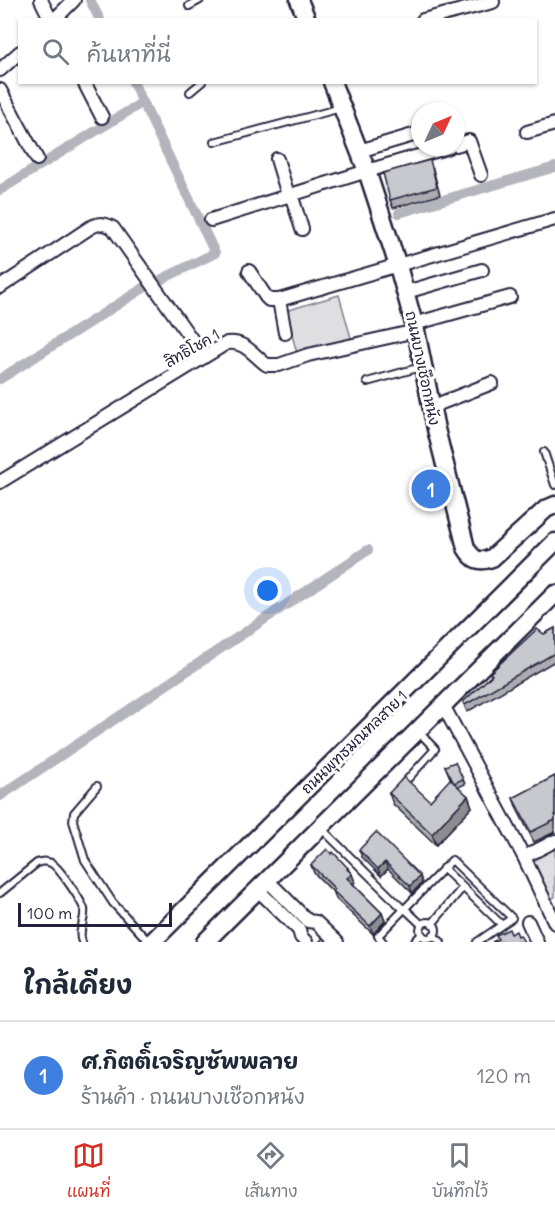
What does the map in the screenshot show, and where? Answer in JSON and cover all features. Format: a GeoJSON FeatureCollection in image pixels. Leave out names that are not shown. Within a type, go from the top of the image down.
{"type":"FeatureCollection","features":[{"type":"Feature","properties":{"kind":"main road"},"geometry":{"type":"LineString","coordinates":[[299,0],[307,18]]}},
{"type":"Feature","properties":{"kind":"main road","name":"ถนนบางเชือกหนัง"},"geometry":{"type":"LineString","coordinates":[[333,84],[367,171],[406,292],[466,549],[472,558],[484,561],[492,558],[546,509],[555,505]]}},
{"type":"Feature","properties":{"kind":"main road","name":"ถนนพุทธมณฑลสาย 1"},"geometry":{"type":"LineString","coordinates":[[151,942],[555,542]]}},
{"type":"Feature","properties":{"kind":"main road"},"geometry":{"type":"LineString","coordinates":[[205,942],[555,594]]}},
{"type":"Feature","properties":{"kind":"street"},"geometry":{"type":"LineString","coordinates":[[41,0],[51,18]]}},
{"type":"Feature","properties":{"kind":"street"},"geometry":{"type":"LineString","coordinates":[[54,18],[74,0]]}},
{"type":"Feature","properties":{"kind":"street"},"geometry":{"type":"LineString","coordinates":[[437,18],[493,1]]}},
{"type":"Feature","properties":{"kind":"street"},"geometry":{"type":"LineString","coordinates":[[0,70],[18,54]]}},
{"type":"Feature","properties":{"kind":"street"},"geometry":{"type":"LineString","coordinates":[[85,84],[102,117]]}},
{"type":"Feature","properties":{"kind":"street"},"geometry":{"type":"LineString","coordinates":[[0,90],[37,159]]}},
{"type":"Feature","properties":{"kind":"street"},"geometry":{"type":"LineString","coordinates":[[527,132],[555,124]]}},
{"type":"Feature","properties":{"kind":"street"},"geometry":{"type":"LineString","coordinates":[[358,151],[411,136]]}},
{"type":"Feature","properties":{"kind":"street"},"geometry":{"type":"LineString","coordinates":[[465,142],[469,141],[481,175]]}},
{"type":"Feature","properties":{"kind":"street"},"geometry":{"type":"LineString","coordinates":[[211,220],[418,156]]}},
{"type":"Feature","properties":{"kind":"street"},"geometry":{"type":"LineString","coordinates":[[278,159],[302,229]]}},
{"type":"Feature","properties":{"kind":"street"},"geometry":{"type":"LineString","coordinates":[[249,272],[269,300],[279,300],[555,219]]}},
{"type":"Feature","properties":{"kind":"street"},"geometry":{"type":"LineString","coordinates":[[0,287],[91,227],[99,223],[107,224],[113,228],[204,357]]}},
{"type":"Feature","properties":{"kind":"street"},"geometry":{"type":"LineString","coordinates":[[406,292],[482,270]]}},
{"type":"Feature","properties":{"kind":"street"},"geometry":{"type":"LineString","coordinates":[[415,327],[510,297]]}},
{"type":"Feature","properties":{"kind":"street"},"geometry":{"type":"LineString","coordinates":[[279,300],[285,333]]}},
{"type":"Feature","properties":{"kind":"street","name":"สิทธิโชค 1"},"geometry":{"type":"LineString","coordinates":[[0,482],[227,343],[236,342],[245,346],[267,365],[279,364],[415,327]]}},
{"type":"Feature","properties":{"kind":"street"},"geometry":{"type":"LineString","coordinates":[[431,407],[492,383]]}},
{"type":"Feature","properties":{"kind":"street"},"geometry":{"type":"LineString","coordinates":[[443,705],[524,857],[555,923]]}},
{"type":"Feature","properties":{"kind":"street"},"geometry":{"type":"LineString","coordinates":[[524,857],[555,841]]}},
{"type":"Feature","properties":{"kind":"street"},"geometry":{"type":"LineString","coordinates":[[263,885],[306,942]]}},
{"type":"Feature","properties":{"kind":"street"},"geometry":{"type":"LineString","coordinates":[[263,885],[308,921],[316,922],[336,942]]}},
{"type":"Feature","properties":{"kind":"street"},"geometry":{"type":"LineString","coordinates":[[528,922],[537,942]]}},
{"type":"Feature","properties":{"kind":"lane"},"geometry":{"type":"LineString","coordinates":[[189,6],[200,0]]}},
{"type":"Feature","properties":{"kind":"lane"},"geometry":{"type":"LineString","coordinates":[[190,92],[200,84]]}},
{"type":"Feature","properties":{"kind":"lane"},"geometry":{"type":"LineString","coordinates":[[214,142],[341,108]]}},
{"type":"Feature","properties":{"kind":"lane"},"geometry":{"type":"LineString","coordinates":[[367,382],[423,367]]}},
{"type":"Feature","properties":{"kind":"lane"},"geometry":{"type":"LineString","coordinates":[[544,452],[553,469],[555,485]]}},
{"type":"Feature","properties":{"kind":"lane"},"geometry":{"type":"LineString","coordinates":[[404,783],[435,749],[418,730]]}},
{"type":"Feature","properties":{"kind":"lane"},"geometry":{"type":"LineString","coordinates":[[97,786],[74,813],[73,821],[85,860],[113,903],[151,942]]}},
{"type":"Feature","properties":{"kind":"lane"},"geometry":{"type":"LineString","coordinates":[[321,827],[422,925]]}},
{"type":"Feature","properties":{"kind":"lane"},"geometry":{"type":"LineString","coordinates":[[383,942],[378,936],[452,860],[512,918],[477,942]]}},
{"type":"Feature","properties":{"kind":"lane"},"geometry":{"type":"LineString","coordinates":[[0,893],[37,863],[50,862],[63,874],[84,908],[80,937],[82,942]]}},
{"type":"Feature","properties":{"kind":"lane"},"geometry":{"type":"LineString","coordinates":[[444,868],[502,925]]}},
{"type":"Feature","properties":{"kind":"lane"},"geometry":{"type":"LineString","coordinates":[[432,924],[463,887]]}},
{"type":"Feature","properties":{"kind":"lane"},"geometry":{"type":"LineString","coordinates":[[427,922],[432,924],[435,929],[433,935],[427,937],[422,934],[420,928],[422,925],[427,922]]}},
{"type":"Feature","properties":{"kind":"lane"},"geometry":{"type":"LineString","coordinates":[[414,942],[422,934]]}},
{"type":"Feature","properties":{"kind":"lane"},"geometry":{"type":"LineString","coordinates":[[433,935],[441,942]]}},
{"type":"Feature","properties":{"kind":"shaded area"},"geometry":{"type":"Polygon","coordinates":[[[339,295],[353,345],[299,360],[285,311],[339,295]]]}},
{"type":"Feature","properties":{"kind":"shaded area"},"geometry":{"type":"Polygon","coordinates":[[[555,848],[555,897],[550,899],[531,861],[555,848]]]}},
{"type":"Feature","properties":{"kind":"building"},"geometry":{"type":"Polygon","coordinates":[[[430,160],[437,187],[390,200],[383,173],[430,160]]]}},
{"type":"Feature","properties":{"kind":"building"},"geometry":{"type":"Polygon","coordinates":[[[555,628],[555,653],[465,705],[463,702],[492,675],[490,673],[537,629],[544,634],[555,628]]]}},
{"type":"Feature","properties":{"kind":"building"},"geometry":{"type":"Polygon","coordinates":[[[455,762],[463,779],[454,783],[445,766],[455,762]]]}},
{"type":"Feature","properties":{"kind":"building"},"geometry":{"type":"Polygon","coordinates":[[[555,776],[555,820],[531,832],[513,798],[555,776]]]}},
{"type":"Feature","properties":{"kind":"building"},"geometry":{"type":"Polygon","coordinates":[[[404,777],[430,801],[450,779],[468,796],[432,834],[389,793],[404,777]]]}},
{"type":"Feature","properties":{"kind":"building"},"geometry":{"type":"Polygon","coordinates":[[[376,832],[420,876],[410,886],[385,862],[378,869],[359,850],[376,832]]]}},
{"type":"Feature","properties":{"kind":"building"},"geometry":{"type":"Polygon","coordinates":[[[327,849],[332,854],[333,852],[348,868],[352,874],[347,878],[382,913],[370,926],[333,891],[335,889],[311,865],[327,849]]]}},
{"type":"Feature","properties":{"kind":"building"},"geometry":{"type":"Polygon","coordinates":[[[509,929],[511,934],[516,931],[524,942],[492,942],[498,939],[496,935],[509,929]]]}},
{"type":"Feature","properties":{"kind":"waterway"},"geometry":{"type":"LineString","coordinates":[[90,0],[99,18]]}},
{"type":"Feature","properties":{"kind":"waterway"},"geometry":{"type":"LineString","coordinates":[[0,379],[142,289],[215,253],[134,84]]}},
{"type":"Feature","properties":{"kind":"waterway"},"geometry":{"type":"LineString","coordinates":[[0,190],[143,102]]}},
{"type":"Feature","properties":{"kind":"waterway"},"geometry":{"type":"LineString","coordinates":[[399,213],[555,167]]}},
{"type":"Feature","properties":{"kind":"waterway"},"geometry":{"type":"LineString","coordinates":[[0,796],[368,550]]}},
{"type":"Feature","properties":{"kind":"place","name":"ศ.กิตติ์เจริญซัพพลาย"},"geometry":{"type":"Point","coordinates":[431,489]}}]}
